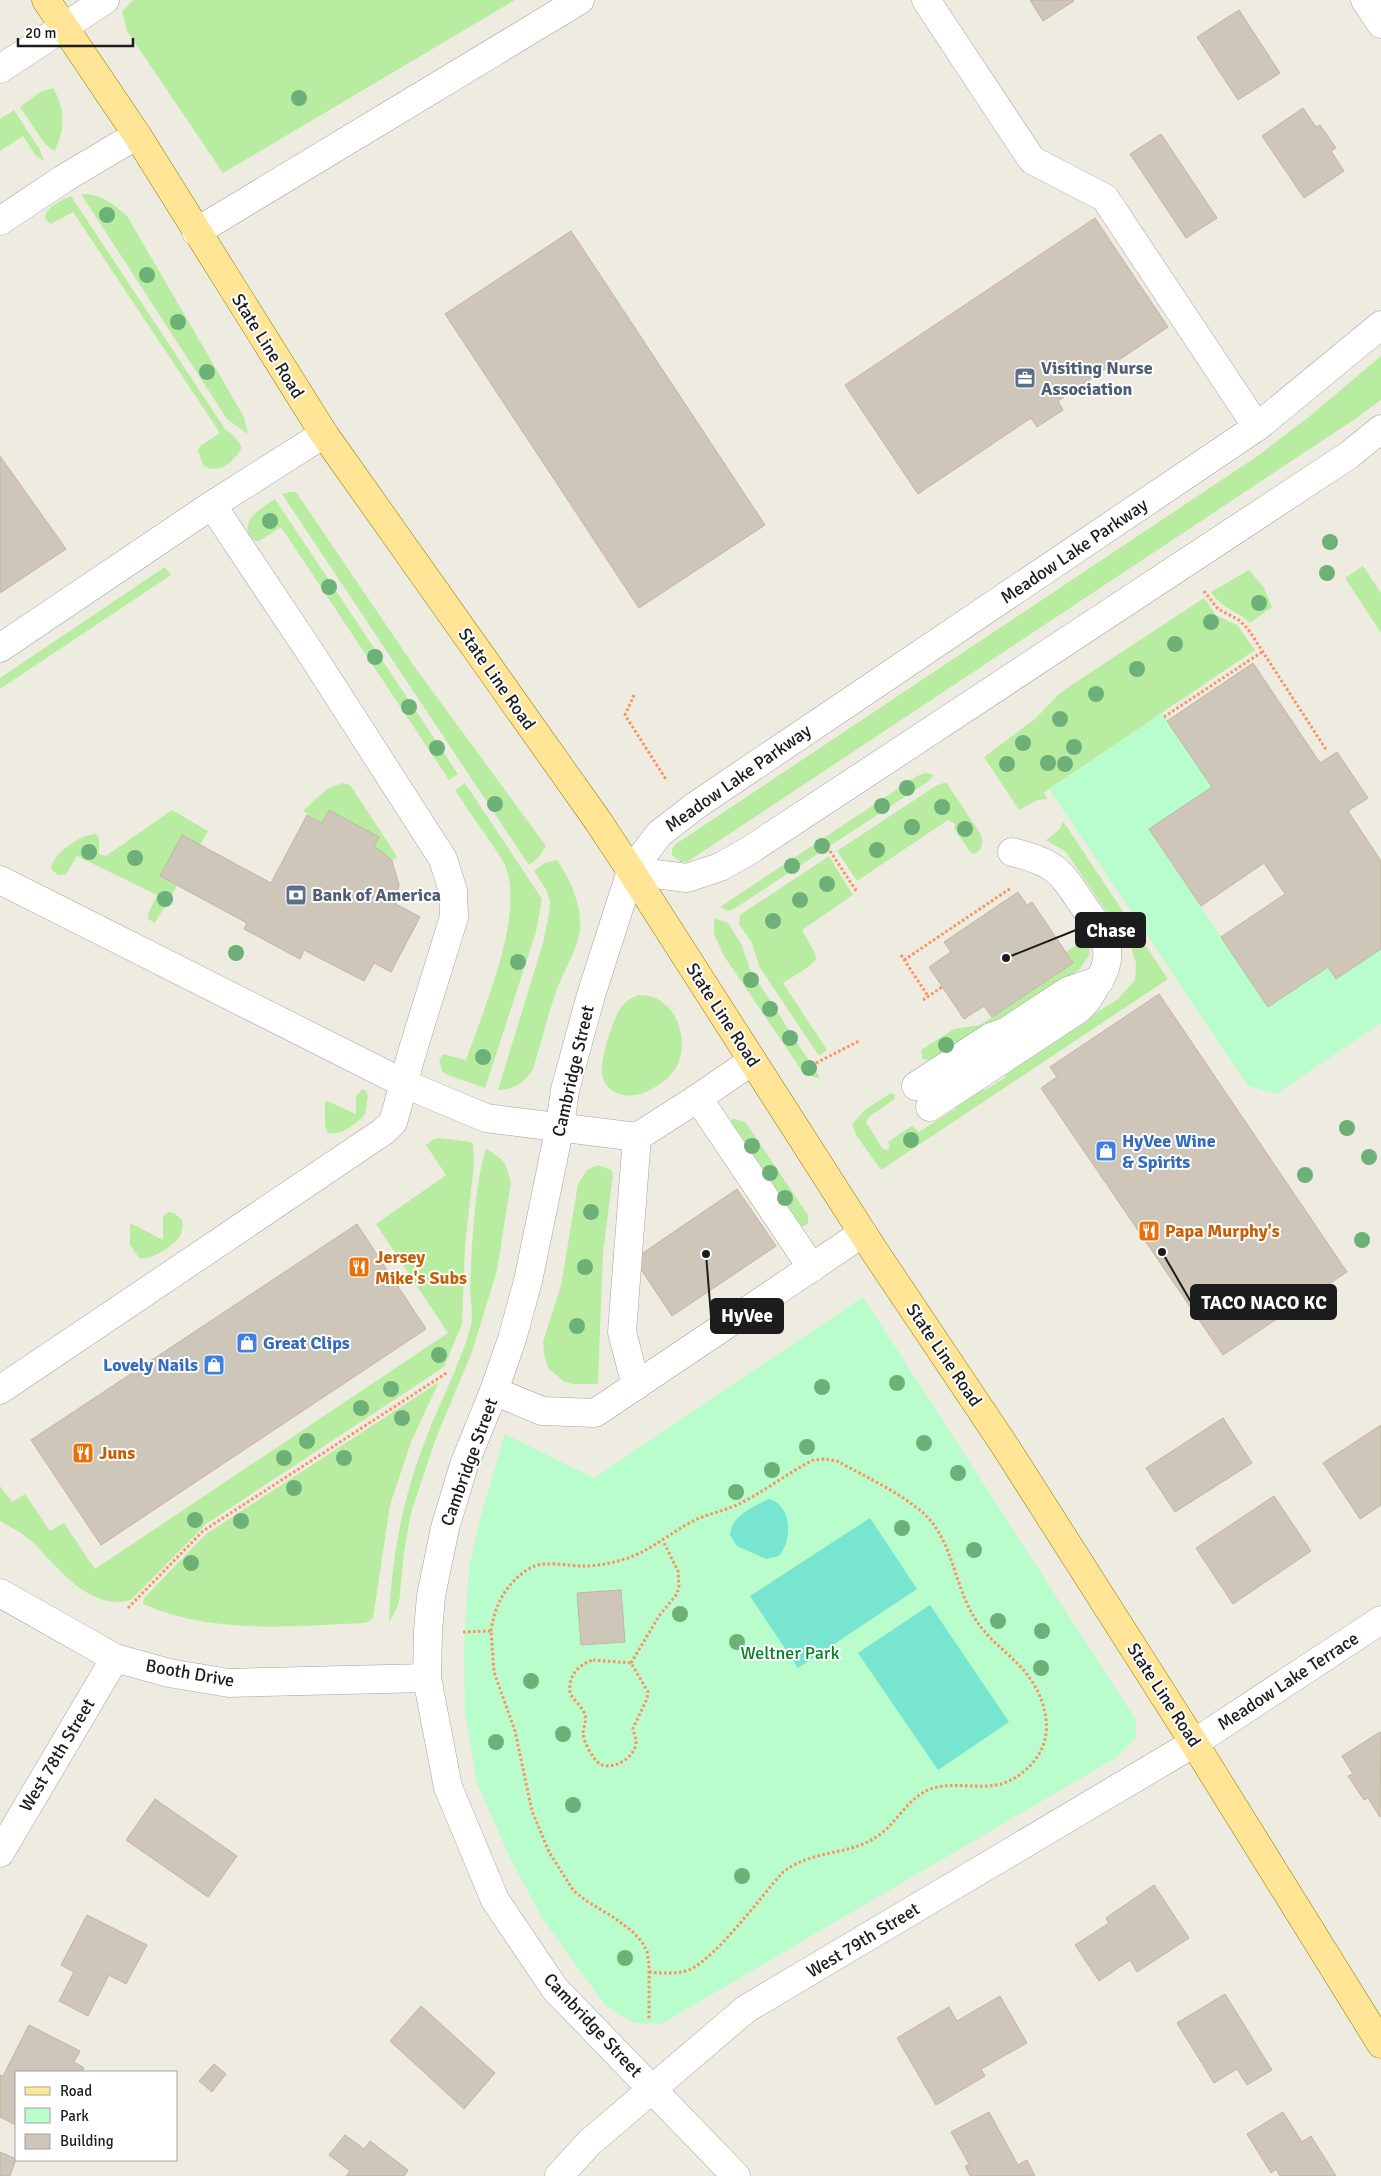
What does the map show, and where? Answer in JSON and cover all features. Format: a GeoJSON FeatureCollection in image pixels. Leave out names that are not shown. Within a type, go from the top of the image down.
{"type":"FeatureCollection","features":[{"type":"Feature","properties":{"kind":"main road","name":"State Line Road"},"geometry":{"type":"LineString","coordinates":[[46,0],[136,135],[324,434],[632,871],[752,1061],[1005,1446],[1194,1743],[1381,2044]]}},
{"type":"Feature","properties":{"kind":"street"},"geometry":{"type":"LineString","coordinates":[[0,69],[105,0]]}},
{"type":"Feature","properties":{"kind":"street"},"geometry":{"type":"LineString","coordinates":[[196,232],[580,0]]}},
{"type":"Feature","properties":{"kind":"street"},"geometry":{"type":"LineString","coordinates":[[926,0],[1032,160],[1105,198],[1257,427]]}},
{"type":"Feature","properties":{"kind":"street"},"geometry":{"type":"LineString","coordinates":[[1365,0],[1381,24]]}},
{"type":"Feature","properties":{"kind":"street"},"geometry":{"type":"LineString","coordinates":[[0,221],[136,135]]}},
{"type":"Feature","properties":{"kind":"street","name":"Meadow Lake Parkway"},"geometry":{"type":"LineString","coordinates":[[632,871],[659,834],[694,806],[1257,427],[1381,324]]}},
{"type":"Feature","properties":{"kind":"street"},"geometry":{"type":"LineString","coordinates":[[632,871],[687,878],[720,867],[750,850],[1341,460],[1381,429]]}},
{"type":"Feature","properties":{"kind":"street"},"geometry":{"type":"LineString","coordinates":[[0,648],[212,505],[324,434]]}},
{"type":"Feature","properties":{"kind":"street"},"geometry":{"type":"LineString","coordinates":[[0,1390],[384,1131],[393,1122],[405,1084],[410,1056],[454,917],[453,891],[443,859],[312,655],[212,505]]}},
{"type":"Feature","properties":{"kind":"street"},"geometry":{"type":"LineString","coordinates":[[923,1096],[1079,1009],[1100,980],[1108,961],[1106,939],[1067,880],[1054,867],[1040,859],[1012,852]]}},
{"type":"Feature","properties":{"kind":"street","name":"Cambridge Street"},"geometry":{"type":"LineString","coordinates":[[632,871],[591,995],[565,1090],[560,1126],[528,1281],[512,1339],[494,1391],[464,1465],[445,1528],[430,1605],[428,1678],[448,1787],[495,1900],[555,1989],[736,2176]]}},
{"type":"Feature","properties":{"kind":"street"},"geometry":{"type":"LineString","coordinates":[[0,880],[405,1084],[486,1118],[637,1137],[752,1061]]}},
{"type":"Feature","properties":{"kind":"street"},"geometry":{"type":"LineString","coordinates":[[698,1098],[812,1268]]}},
{"type":"Feature","properties":{"kind":"street"},"geometry":{"type":"LineString","coordinates":[[636,1386],[622,1332],[637,1137]]}},
{"type":"Feature","properties":{"kind":"street"},"geometry":{"type":"LineString","coordinates":[[494,1391],[542,1411],[595,1413],[864,1233]]}},
{"type":"Feature","properties":{"kind":"street","name":"Booth Drive"},"geometry":{"type":"LineString","coordinates":[[0,1593],[115,1658],[169,1673],[229,1683],[428,1678]]}},
{"type":"Feature","properties":{"kind":"street","name":"Meadow Lake Terrace"},"geometry":{"type":"LineString","coordinates":[[1194,1743],[1381,1620]]}},
{"type":"Feature","properties":{"kind":"street","name":"West 78th Street"},"geometry":{"type":"LineString","coordinates":[[0,1853],[115,1658]]}},
{"type":"Feature","properties":{"kind":"street","name":"West 79th Street"},"geometry":{"type":"LineString","coordinates":[[559,2176],[590,2143],[746,2010],[1194,1743]]}},
{"type":"Feature","properties":{"kind":"path"},"geometry":{"type":"LineString","coordinates":[[1204,591],[1218,610],[1244,624],[1327,751]]}},
{"type":"Feature","properties":{"kind":"path"},"geometry":{"type":"LineString","coordinates":[[1164,717],[1262,652]]}},
{"type":"Feature","properties":{"kind":"path"},"geometry":{"type":"LineString","coordinates":[[634,695],[625,715],[667,781]]}},
{"type":"Feature","properties":{"kind":"path"},"geometry":{"type":"LineString","coordinates":[[830,851],[858,892]]}},
{"type":"Feature","properties":{"kind":"path"},"geometry":{"type":"LineString","coordinates":[[904,960],[1015,886]]}},
{"type":"Feature","properties":{"kind":"path"},"geometry":{"type":"LineString","coordinates":[[901,955],[928,996]]}},
{"type":"Feature","properties":{"kind":"path"},"geometry":{"type":"LineString","coordinates":[[923,1000],[942,987]]}},
{"type":"Feature","properties":{"kind":"path"},"geometry":{"type":"LineString","coordinates":[[816,1063],[859,1041]]}},
{"type":"Feature","properties":{"kind":"path"},"geometry":{"type":"LineString","coordinates":[[128,1608],[204,1531],[448,1372]]}},
{"type":"Feature","properties":{"kind":"path"},"geometry":{"type":"LineString","coordinates":[[648,1972],[668,1973],[691,1968],[706,1959],[782,1873],[792,1865],[806,1858],[864,1844],[876,1838],[916,1798],[929,1790],[946,1786],[990,1786],[1004,1783],[1032,1765],[1042,1750],[1046,1734],[1046,1718],[1043,1703],[1026,1672],[974,1619],[966,1606],[945,1544],[935,1525],[924,1512],[910,1502],[837,1461],[813,1460],[740,1503],[692,1522],[662,1541],[628,1557],[605,1564],[584,1566],[541,1564],[532,1567],[514,1580],[499,1601],[494,1612],[491,1630],[494,1672],[498,1688],[515,1731],[532,1811],[549,1852],[573,1890],[584,1900],[632,1931],[647,1950],[649,2021]]}},
{"type":"Feature","properties":{"kind":"path"},"geometry":{"type":"LineString","coordinates":[[631,1663],[659,1616],[677,1594],[679,1586],[678,1571],[662,1541]]}},
{"type":"Feature","properties":{"kind":"path"},"geometry":{"type":"LineString","coordinates":[[460,1632],[491,1630]]}},
{"type":"Feature","properties":{"kind":"path"},"geometry":{"type":"LineString","coordinates":[[593,1660],[631,1663],[648,1692],[647,1699],[632,1728],[637,1744],[628,1758],[619,1763],[604,1765],[595,1759],[585,1741],[583,1732],[586,1718],[585,1713],[570,1693],[571,1678],[581,1665],[593,1660]]}},
{"type":"Feature","properties":{"kind":"green space"},"geometry":{"type":"Polygon","coordinates":[[[133,0],[515,0],[223,173],[127,31],[122,11],[133,0]]]}},
{"type":"Feature","properties":{"kind":"green space"},"geometry":{"type":"Polygon","coordinates":[[[53,88],[62,111],[61,135],[54,151],[45,144],[20,107],[40,92],[53,88]]]}},
{"type":"Feature","properties":{"kind":"green space"},"geometry":{"type":"Polygon","coordinates":[[[14,110],[40,150],[44,161],[36,156],[23,136],[0,151],[0,119],[14,110]]]}},
{"type":"Feature","properties":{"kind":"green space"},"geometry":{"type":"Polygon","coordinates":[[[81,194],[100,197],[117,207],[127,216],[244,417],[248,434],[227,419],[81,194]]]}},
{"type":"Feature","properties":{"kind":"green space"},"geometry":{"type":"Polygon","coordinates":[[[71,196],[225,429],[234,436],[242,447],[231,462],[221,468],[216,469],[204,466],[198,451],[200,446],[220,433],[73,212],[51,224],[45,219],[45,215],[50,208],[71,196]]]}},
{"type":"Feature","properties":{"kind":"green space"},"geometry":{"type":"Polygon","coordinates":[[[1381,356],[1381,400],[1358,417],[687,862],[681,862],[672,855],[672,849],[676,844],[1259,455],[1310,416],[1381,356]]]}},
{"type":"Feature","properties":{"kind":"green space"},"geometry":{"type":"Polygon","coordinates":[[[296,492],[414,666],[546,846],[538,858],[529,865],[282,494],[296,492]]]}},
{"type":"Feature","properties":{"kind":"green space"},"geometry":{"type":"Polygon","coordinates":[[[275,499],[458,774],[449,780],[281,527],[259,541],[255,541],[248,534],[247,528],[251,518],[275,499]]]}},
{"type":"Feature","properties":{"kind":"green space"},"geometry":{"type":"Polygon","coordinates":[[[1363,566],[1381,593],[1381,633],[1345,578],[1363,566]]]}},
{"type":"Feature","properties":{"kind":"green space"},"geometry":{"type":"Polygon","coordinates":[[[165,567],[171,575],[0,689],[0,678],[165,567]]]}},
{"type":"Feature","properties":{"kind":"green space"},"geometry":{"type":"Polygon","coordinates":[[[1249,570],[1264,588],[1272,607],[1250,623],[1220,603],[1211,592],[1249,570]]]}},
{"type":"Feature","properties":{"kind":"green space"},"geometry":{"type":"Polygon","coordinates":[[[1204,598],[1216,615],[1237,625],[1255,650],[1049,789],[1044,793],[1048,799],[1038,800],[1019,810],[984,757],[1035,719],[1059,694],[1070,686],[1204,598]]]}},
{"type":"Feature","properties":{"kind":"green space"},"geometry":{"type":"Polygon","coordinates":[[[1162,713],[1212,787],[1149,830],[1268,1007],[1328,967],[1336,979],[1381,949],[1381,1023],[1276,1094],[1248,1086],[1049,789],[1162,713]]]}},
{"type":"Feature","properties":{"kind":"green space"},"geometry":{"type":"Polygon","coordinates":[[[925,773],[934,775],[929,781],[734,909],[728,911],[720,907],[917,776],[925,773]]]}},
{"type":"Feature","properties":{"kind":"green space"},"geometry":{"type":"Polygon","coordinates":[[[946,782],[980,833],[982,840],[981,848],[974,854],[970,852],[954,828],[955,824],[948,820],[857,881],[837,851],[934,787],[946,782]]]}},
{"type":"Feature","properties":{"kind":"green space"},"geometry":{"type":"Polygon","coordinates":[[[342,783],[350,785],[386,839],[397,857],[392,861],[374,847],[379,837],[329,810],[322,823],[303,811],[327,789],[342,783]]]}},
{"type":"Feature","properties":{"kind":"green space"},"geometry":{"type":"Polygon","coordinates":[[[465,783],[542,899],[536,932],[485,1088],[448,1075],[443,1072],[439,1061],[443,1054],[466,1060],[492,989],[507,934],[510,907],[510,883],[504,863],[455,790],[465,783]]]}},
{"type":"Feature","properties":{"kind":"green space"},"geometry":{"type":"Polygon","coordinates":[[[172,810],[208,831],[200,845],[182,836],[160,876],[177,886],[155,923],[148,919],[148,914],[157,895],[77,856],[66,874],[58,875],[51,869],[56,857],[68,846],[83,837],[96,834],[99,837],[99,854],[106,856],[172,810]]]}},
{"type":"Feature","properties":{"kind":"green space"},"geometry":{"type":"Polygon","coordinates":[[[1063,821],[1168,979],[881,1170],[856,1135],[852,1124],[866,1109],[891,1093],[895,1094],[895,1099],[870,1116],[866,1122],[882,1148],[887,1150],[890,1147],[888,1142],[910,1127],[913,1126],[919,1132],[955,1109],[954,1105],[981,1085],[985,1090],[1006,1077],[1002,1071],[1118,999],[1135,980],[1136,963],[1131,948],[1066,852],[1046,840],[1060,829],[1063,821]]]}},
{"type":"Feature","properties":{"kind":"green space"},"geometry":{"type":"Polygon","coordinates":[[[829,856],[853,895],[802,930],[815,953],[816,959],[811,965],[783,983],[827,1050],[819,1056],[759,966],[752,943],[739,924],[740,915],[829,856]]]}},
{"type":"Feature","properties":{"kind":"green space"},"geometry":{"type":"Polygon","coordinates":[[[557,860],[573,889],[579,910],[580,932],[556,992],[533,1069],[518,1085],[498,1090],[543,943],[549,914],[550,902],[547,891],[534,871],[544,863],[557,860]]]}},
{"type":"Feature","properties":{"kind":"green space"},"geometry":{"type":"Polygon","coordinates":[[[714,918],[728,923],[741,944],[751,971],[820,1078],[813,1077],[800,1068],[724,956],[714,934],[714,918]]]}},
{"type":"Feature","properties":{"kind":"green space"},"geometry":{"type":"Polygon","coordinates":[[[1088,937],[1090,943],[1089,955],[1079,970],[1008,1016],[930,1061],[923,1059],[921,1050],[954,1029],[980,1025],[1073,963],[1066,952],[1088,937]]]}},
{"type":"Feature","properties":{"kind":"green space"},"geometry":{"type":"Polygon","coordinates":[[[638,995],[650,996],[661,1001],[669,1008],[676,1018],[680,1029],[681,1053],[678,1064],[665,1080],[644,1093],[627,1096],[619,1094],[608,1087],[603,1077],[602,1068],[607,1041],[617,1015],[626,1002],[638,995]]]}},
{"type":"Feature","properties":{"kind":"green space"},"geometry":{"type":"Polygon","coordinates":[[[362,1089],[366,1091],[368,1096],[365,1114],[343,1131],[333,1134],[328,1133],[325,1126],[325,1100],[356,1114],[356,1096],[362,1089]]]}},
{"type":"Feature","properties":{"kind":"green space"},"geometry":{"type":"Polygon","coordinates":[[[733,1118],[746,1123],[808,1215],[808,1224],[801,1227],[796,1226],[729,1124],[733,1118]]]}},
{"type":"Feature","properties":{"kind":"green space"},"geometry":{"type":"Polygon","coordinates":[[[434,1139],[471,1142],[473,1145],[474,1164],[465,1246],[462,1324],[444,1367],[206,1524],[131,1600],[115,1602],[87,1593],[62,1573],[27,1537],[0,1521],[0,1486],[12,1502],[25,1494],[50,1531],[64,1523],[95,1569],[448,1333],[376,1224],[446,1175],[426,1145],[434,1139]]]}},
{"type":"Feature","properties":{"kind":"green space"},"geometry":{"type":"Polygon","coordinates":[[[486,1148],[501,1159],[506,1166],[511,1182],[497,1270],[472,1352],[436,1438],[411,1513],[404,1553],[399,1603],[389,1623],[395,1553],[410,1485],[425,1441],[460,1357],[471,1324],[470,1287],[474,1217],[486,1148]]]}},
{"type":"Feature","properties":{"kind":"green space"},"geometry":{"type":"Polygon","coordinates":[[[598,1165],[611,1170],[613,1174],[603,1253],[598,1384],[573,1384],[565,1382],[548,1368],[543,1342],[561,1285],[578,1184],[587,1170],[598,1165]]]}},
{"type":"Feature","properties":{"kind":"green space"},"geometry":{"type":"Polygon","coordinates":[[[168,1212],[174,1213],[182,1220],[180,1236],[173,1244],[161,1252],[149,1258],[139,1258],[130,1245],[130,1223],[163,1240],[163,1216],[168,1212]]]}},
{"type":"Feature","properties":{"kind":"green space","name":"Weltner Park"},"geometry":{"type":"Polygon","coordinates":[[[863,1297],[1136,1720],[1136,1737],[1117,1757],[661,2024],[634,2023],[605,2005],[542,1918],[509,1856],[477,1783],[465,1712],[464,1648],[469,1567],[481,1515],[505,1434],[594,1478],[863,1297]]]}},
{"type":"Feature","properties":{"kind":"green space"},"geometry":{"type":"Polygon","coordinates":[[[439,1382],[411,1442],[390,1505],[373,1618],[366,1623],[253,1626],[197,1620],[170,1614],[143,1604],[144,1598],[206,1534],[439,1382]]]}},
{"type":"Feature","properties":{"kind":"green space"},"geometry":{"type":"Polygon","coordinates":[[[769,1499],[777,1503],[786,1515],[788,1533],[784,1549],[779,1556],[766,1559],[737,1546],[730,1535],[734,1522],[744,1512],[769,1499]]]}},
{"type":"Feature","properties":{"kind":"green space"},"geometry":{"type":"Polygon","coordinates":[[[870,1518],[917,1589],[798,1668],[750,1596],[870,1518]]]}},
{"type":"Feature","properties":{"kind":"green space"},"geometry":{"type":"Polygon","coordinates":[[[930,1605],[1009,1722],[938,1770],[858,1653],[930,1605]]]}},
{"type":"Feature","properties":{"kind":"building"},"geometry":{"type":"Polygon","coordinates":[[[1030,0],[1073,0],[1074,1],[1043,21],[1030,0]]]}},
{"type":"Feature","properties":{"kind":"building"},"geometry":{"type":"Polygon","coordinates":[[[1239,10],[1280,73],[1238,100],[1197,37],[1239,10]]]}},
{"type":"Feature","properties":{"kind":"building"},"geometry":{"type":"Polygon","coordinates":[[[1303,108],[1316,127],[1320,125],[1336,148],[1331,151],[1344,171],[1304,198],[1262,136],[1303,108]]]}},
{"type":"Feature","properties":{"kind":"building"},"geometry":{"type":"Polygon","coordinates":[[[1161,134],[1217,218],[1186,238],[1130,154],[1161,134]]]}},
{"type":"Feature","properties":{"kind":"building"},"geometry":{"type":"Polygon","coordinates":[[[1095,218],[1168,327],[1058,401],[1063,410],[1037,427],[1031,418],[918,494],[845,385],[1095,218]]]}},
{"type":"Feature","properties":{"kind":"building"},"geometry":{"type":"Polygon","coordinates":[[[571,231],[765,525],[639,608],[445,314],[571,231]]]}},
{"type":"Feature","properties":{"kind":"building"},"geometry":{"type":"Polygon","coordinates":[[[0,456],[66,549],[0,593],[0,456]]]}},
{"type":"Feature","properties":{"kind":"building"},"geometry":{"type":"Polygon","coordinates":[[[1253,663],[1320,763],[1337,752],[1368,798],[1348,811],[1381,861],[1381,949],[1336,979],[1328,967],[1268,1007],[1221,937],[1285,894],[1264,863],[1201,906],[1149,829],[1212,787],[1167,721],[1253,663]]]}},
{"type":"Feature","properties":{"kind":"building","name":"Bank of America"},"geometry":{"type":"Polygon","coordinates":[[[329,810],[379,837],[374,847],[392,861],[399,885],[396,904],[420,917],[391,972],[374,963],[364,981],[304,950],[300,959],[244,929],[247,923],[160,876],[182,835],[271,883],[307,815],[322,823],[329,810]]]}},
{"type":"Feature","properties":{"kind":"building"},"geometry":{"type":"Polygon","coordinates":[[[1018,892],[1027,905],[1032,902],[1073,963],[992,1017],[984,1006],[964,1019],[929,967],[951,952],[944,942],[1018,892]]]}},
{"type":"Feature","properties":{"kind":"building"},"geometry":{"type":"Polygon","coordinates":[[[1159,994],[1347,1272],[1223,1355],[1041,1088],[1057,1077],[1050,1067],[1159,994]]]}},
{"type":"Feature","properties":{"kind":"building"},"geometry":{"type":"Polygon","coordinates":[[[737,1189],[776,1246],[672,1316],[634,1259],[737,1189]]]}},
{"type":"Feature","properties":{"kind":"building"},"geometry":{"type":"Polygon","coordinates":[[[357,1224],[426,1329],[101,1545],[31,1440],[357,1224]]]}},
{"type":"Feature","properties":{"kind":"building"},"geometry":{"type":"Polygon","coordinates":[[[1223,1418],[1252,1463],[1175,1512],[1146,1468],[1223,1418]]]}},
{"type":"Feature","properties":{"kind":"building"},"geometry":{"type":"Polygon","coordinates":[[[1381,1425],[1381,1505],[1360,1519],[1323,1463],[1381,1425]]]}},
{"type":"Feature","properties":{"kind":"building"},"geometry":{"type":"Polygon","coordinates":[[[1274,1496],[1311,1551],[1233,1604],[1196,1548],[1274,1496]]]}},
{"type":"Feature","properties":{"kind":"building"},"geometry":{"type":"Polygon","coordinates":[[[621,1590],[625,1642],[581,1645],[577,1593],[621,1590]]]}},
{"type":"Feature","properties":{"kind":"building"},"geometry":{"type":"Polygon","coordinates":[[[1380,1732],[1380,1817],[1368,1798],[1364,1800],[1348,1776],[1353,1774],[1342,1756],[1380,1732]]]}},
{"type":"Feature","properties":{"kind":"building"},"geometry":{"type":"Polygon","coordinates":[[[155,1799],[237,1856],[208,1897],[126,1840],[155,1799]]]}},
{"type":"Feature","properties":{"kind":"building"},"geometry":{"type":"Polygon","coordinates":[[[1154,1885],[1189,1938],[1137,1972],[1130,1960],[1099,1981],[1075,1945],[1109,1923],[1106,1918],[1154,1885]]]}},
{"type":"Feature","properties":{"kind":"building"},"geometry":{"type":"Polygon","coordinates":[[[87,1915],[147,1945],[126,1984],[109,1975],[88,2016],[59,2001],[74,1972],[61,1965],[87,1915]]]}},
{"type":"Feature","properties":{"kind":"building"},"geometry":{"type":"Polygon","coordinates":[[[1225,1994],[1272,2070],[1247,2085],[1237,2069],[1214,2083],[1177,2023],[1225,1994]]]}},
{"type":"Feature","properties":{"kind":"building"},"geometry":{"type":"Polygon","coordinates":[[[1000,1996],[1027,2043],[981,2069],[985,2076],[936,2105],[897,2038],[949,2007],[957,2021],[1000,1996]]]}},
{"type":"Feature","properties":{"kind":"building"},"geometry":{"type":"Polygon","coordinates":[[[421,2006],[495,2073],[464,2109],[390,2041],[421,2006]]]}},
{"type":"Feature","properties":{"kind":"building"},"geometry":{"type":"Polygon","coordinates":[[[29,2025],[80,2051],[74,2062],[84,2068],[82,2071],[15,2071],[15,2124],[0,2117],[0,2075],[3,2076],[29,2025]]]}},
{"type":"Feature","properties":{"kind":"building"},"geometry":{"type":"Polygon","coordinates":[[[214,2064],[226,2074],[212,2092],[199,2081],[214,2064]]]}},
{"type":"Feature","properties":{"kind":"building"},"geometry":{"type":"Polygon","coordinates":[[[989,2112],[1018,2165],[1027,2160],[1035,2176],[970,2176],[965,2166],[969,2164],[951,2132],[989,2112]]]}},
{"type":"Feature","properties":{"kind":"building"},"geometry":{"type":"Polygon","coordinates":[[[1283,2112],[1302,2142],[1311,2136],[1336,2176],[1280,2176],[1276,2169],[1271,2173],[1247,2134],[1283,2112]]]}},
{"type":"Feature","properties":{"kind":"building"},"geometry":{"type":"Polygon","coordinates":[[[345,2135],[364,2149],[370,2141],[408,2170],[404,2176],[346,2176],[350,2171],[329,2155],[345,2135]]]}},
{"type":"Feature","properties":{"kind":"building"},"geometry":{"type":"Polygon","coordinates":[[[0,2152],[15,2159],[15,2161],[10,2176],[0,2176],[0,2152]]]}},
{"type":"Feature","properties":{"kind":"place","name":"Visiting Nurse Association"},"geometry":{"type":"Point","coordinates":[1025,378]}},
{"type":"Feature","properties":{"kind":"place","name":"Bank of America"},"geometry":{"type":"Point","coordinates":[296,895]}},
{"type":"Feature","properties":{"kind":"place","name":"Chase"},"geometry":{"type":"Point","coordinates":[1006,958]}},
{"type":"Feature","properties":{"kind":"place","name":"HyVee Wine & Spirits"},"geometry":{"type":"Point","coordinates":[1106,1151]}},
{"type":"Feature","properties":{"kind":"place","name":"Papa Murphy's"},"geometry":{"type":"Point","coordinates":[1149,1231]}},
{"type":"Feature","properties":{"kind":"place","name":"TACO NACO KC"},"geometry":{"type":"Point","coordinates":[1162,1252]}},
{"type":"Feature","properties":{"kind":"place","name":"HyVee"},"geometry":{"type":"Point","coordinates":[706,1254]}},
{"type":"Feature","properties":{"kind":"place","name":"Jersey Mike's Subs"},"geometry":{"type":"Point","coordinates":[359,1267]}},
{"type":"Feature","properties":{"kind":"place","name":"Great Clips"},"geometry":{"type":"Point","coordinates":[247,1343]}},
{"type":"Feature","properties":{"kind":"place","name":"Lovely Nails"},"geometry":{"type":"Point","coordinates":[214,1365]}},
{"type":"Feature","properties":{"kind":"place","name":"Juns"},"geometry":{"type":"Point","coordinates":[83,1453]}}]}
